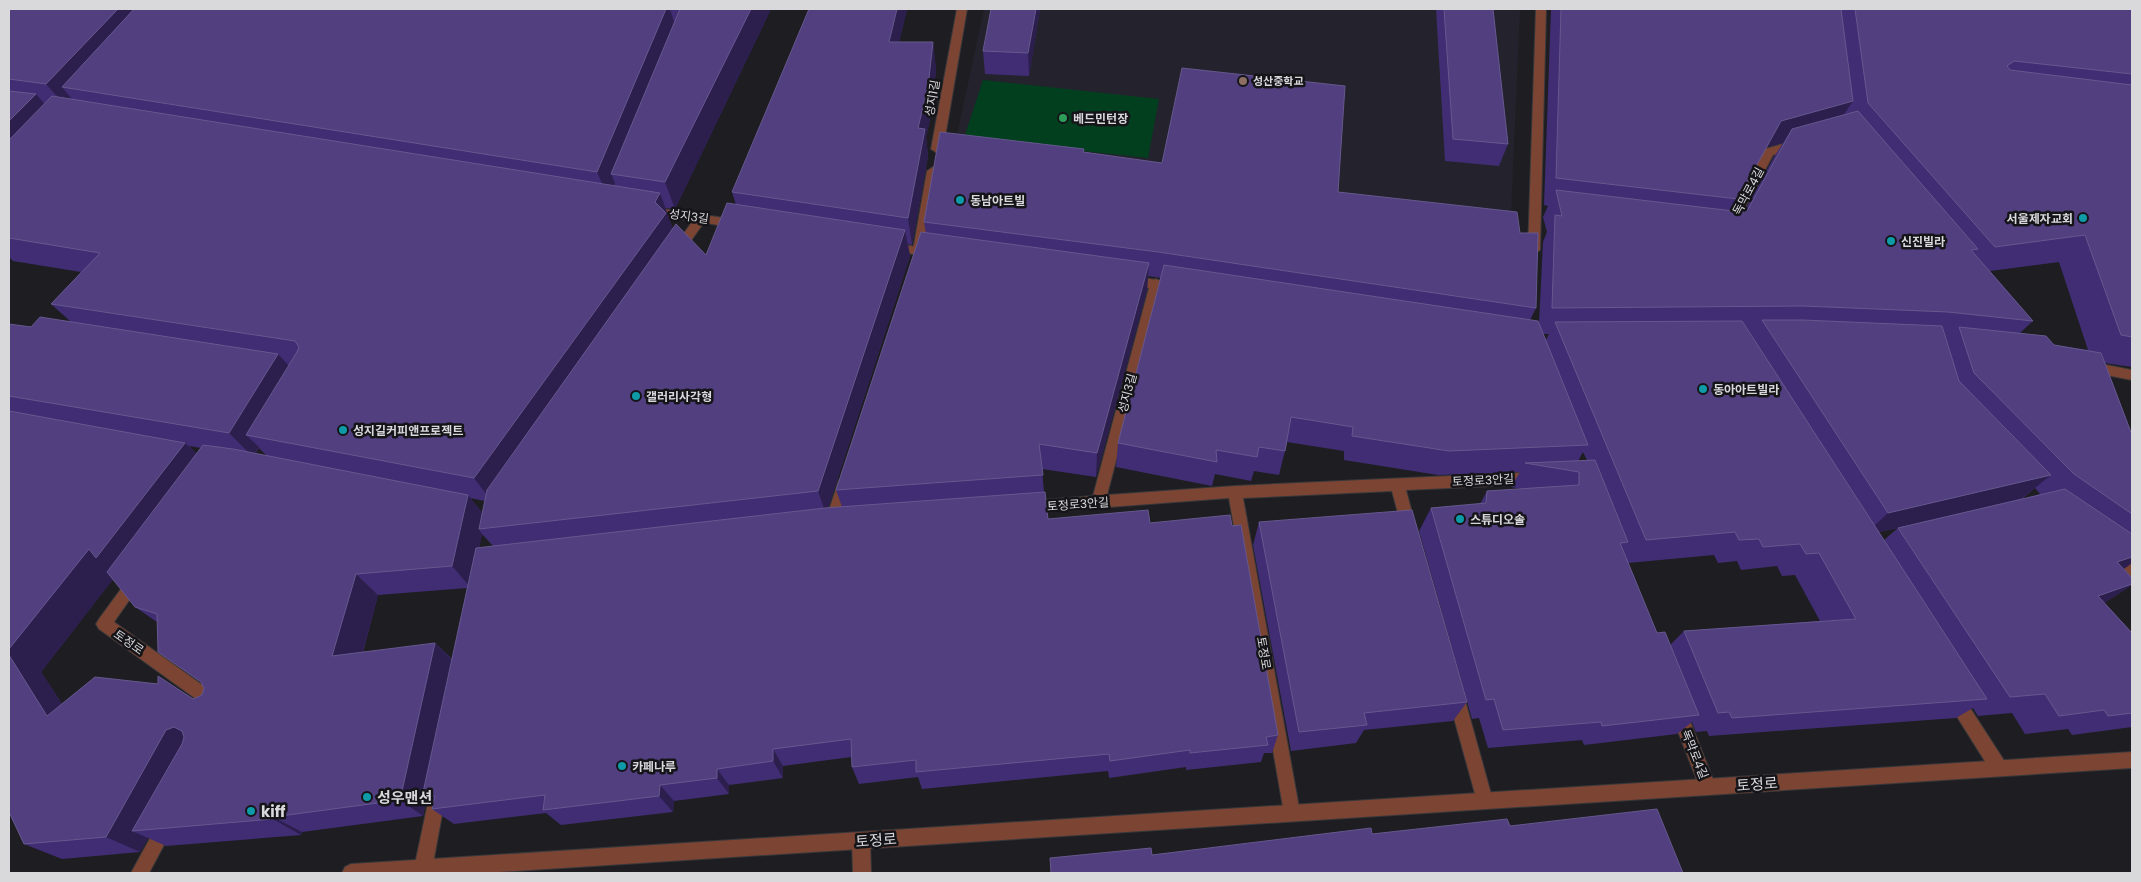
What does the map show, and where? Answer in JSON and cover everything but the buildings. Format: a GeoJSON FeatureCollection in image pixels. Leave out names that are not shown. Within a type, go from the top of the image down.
{"type":"FeatureCollection","features":[{"type":"Feature","properties":{"kind":"street","name":"성지1길"},"geometry":{"type":"LineString","coordinates":[[917,256],[962,9]]}},
{"type":"Feature","properties":{"kind":"street"},"geometry":{"type":"LineString","coordinates":[[1533,266],[1540,210],[1542,9]]}},
{"type":"Feature","properties":{"kind":"street","name":"독막로4길"},"geometry":{"type":"LineString","coordinates":[[1716,232],[1725,233],[1769,152],[1806,142]]}},
{"type":"Feature","properties":{"kind":"street","name":"성지3길"},"geometry":{"type":"LineString","coordinates":[[633,208],[748,225]]}},
{"type":"Feature","properties":{"kind":"street"},"geometry":{"type":"LineString","coordinates":[[672,259],[701,218]]}},
{"type":"Feature","properties":{"kind":"street"},"geometry":{"type":"LineString","coordinates":[[881,246],[917,256],[948,256]]}},
{"type":"Feature","properties":{"kind":"street"},"geometry":{"type":"LineString","coordinates":[[1116,279],[1195,290]]}},
{"type":"Feature","properties":{"kind":"street","name":"성지3길"},"geometry":{"type":"LineString","coordinates":[[1098,503],[1156,284]]}},
{"type":"Feature","properties":{"kind":"street"},"geometry":{"type":"LineString","coordinates":[[2077,365],[2132,375]]}},
{"type":"Feature","properties":{"kind":"street"},"geometry":{"type":"LineString","coordinates":[[850,466],[827,523],[851,521]]}},
{"type":"Feature","properties":{"kind":"street","name":"토정로3안길"},"geometry":{"type":"LineString","coordinates":[[1018,508],[1235,492],[1545,477]]}},
{"type":"Feature","properties":{"kind":"street"},"geometry":{"type":"LineString","coordinates":[[1397,484],[1413,542]]}},
{"type":"Feature","properties":{"kind":"street","name":"토정로"},"geometry":{"type":"LineString","coordinates":[[1235,492],[1292,813]]}},
{"type":"Feature","properties":{"kind":"street"},"geometry":{"type":"LineString","coordinates":[[2100,549],[2132,571]]}},
{"type":"Feature","properties":{"kind":"street","name":"토정로"},"geometry":{"type":"LineString","coordinates":[[144,570],[104,624],[223,708]]}},
{"type":"Feature","properties":{"kind":"street"},"geometry":{"type":"LineString","coordinates":[[1451,676],[1485,801]]}},
{"type":"Feature","properties":{"kind":"street"},"geometry":{"type":"LineString","coordinates":[[1946,686],[1999,768]]}},
{"type":"Feature","properties":{"kind":"street","name":"독막로4길"},"geometry":{"type":"LineString","coordinates":[[1672,695],[1708,787]]}},
{"type":"Feature","properties":{"kind":"street","name":"토정로"},"geometry":{"type":"LineString","coordinates":[[350,873],[423,869],[459,870],[861,841],[2132,760]]}},
{"type":"Feature","properties":{"kind":"street"},"geometry":{"type":"LineString","coordinates":[[423,869],[440,782]]}},
{"type":"Feature","properties":{"kind":"street"},"geometry":{"type":"LineString","coordinates":[[140,873],[172,814]]}},
{"type":"Feature","properties":{"kind":"street"},"geometry":{"type":"LineString","coordinates":[[861,841],[862,873]]}},
{"type":"Feature","properties":{"kind":"shaded area","name":"성산중학교"},"geometry":{"type":"Polygon","coordinates":[[[984,9],[1520,9],[1511,214],[953,154],[984,9]]]}},
{"type":"Feature","properties":{"kind":"green space","name":"베드민턴장"},"geometry":{"type":"Polygon","coordinates":[[[983,80],[1159,99],[1148,158],[964,138],[983,80]]]}},
{"type":"Feature","properties":{"kind":"place","name":"성산중학교"},"geometry":{"type":"Point","coordinates":[1243,81]}},
{"type":"Feature","properties":{"kind":"place","name":"베드민턴장"},"geometry":{"type":"Point","coordinates":[1063,118]}},
{"type":"Feature","properties":{"kind":"place","name":"동남아트빌"},"geometry":{"type":"Point","coordinates":[960,200]}},
{"type":"Feature","properties":{"kind":"place","name":"서울제자교회"},"geometry":{"type":"Point","coordinates":[2083,218]}},
{"type":"Feature","properties":{"kind":"place","name":"신진빌라"},"geometry":{"type":"Point","coordinates":[1891,241]}},
{"type":"Feature","properties":{"kind":"place","name":"동아아트빌라"},"geometry":{"type":"Point","coordinates":[1703,389]}},
{"type":"Feature","properties":{"kind":"place","name":"갤러리사각형"},"geometry":{"type":"Point","coordinates":[636,396]}},
{"type":"Feature","properties":{"kind":"place","name":"성지길커피앤프로젝트"},"geometry":{"type":"Point","coordinates":[343,430]}},
{"type":"Feature","properties":{"kind":"place","name":"스튜디오솔"},"geometry":{"type":"Point","coordinates":[1460,519]}},
{"type":"Feature","properties":{"kind":"place","name":"카페나루"},"geometry":{"type":"Point","coordinates":[622,766]}},
{"type":"Feature","properties":{"kind":"place","name":"성우맨션"},"geometry":{"type":"Point","coordinates":[367,797]}},
{"type":"Feature","properties":{"kind":"place","name":"kiff"},"geometry":{"type":"Point","coordinates":[251,811]}}]}
